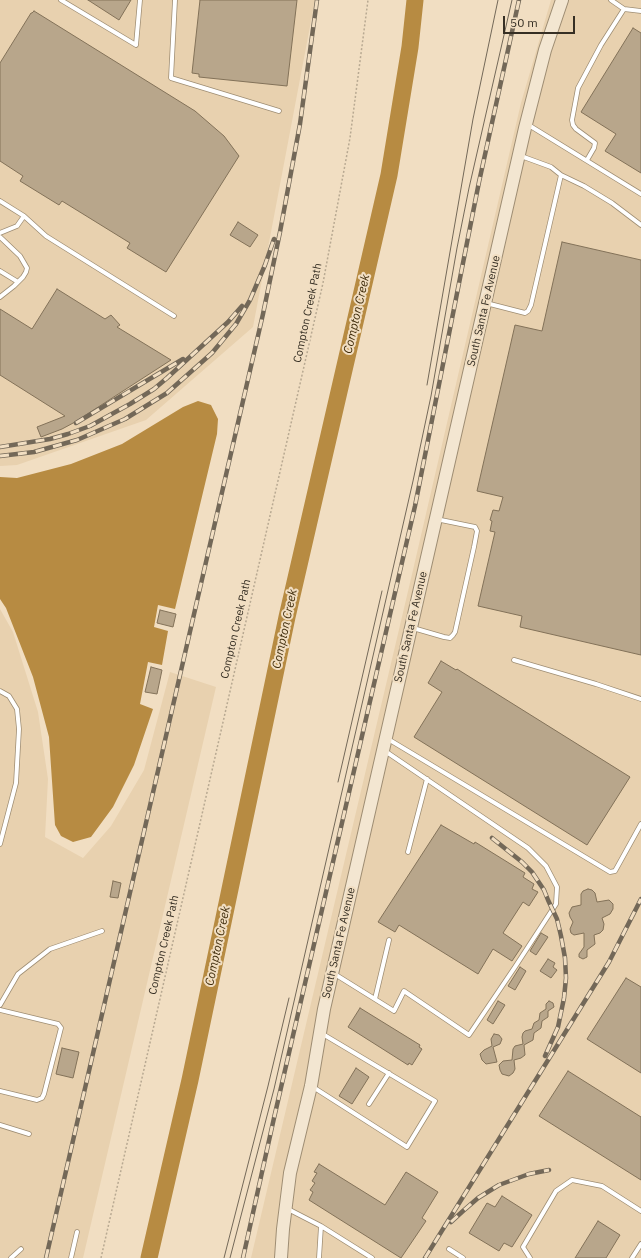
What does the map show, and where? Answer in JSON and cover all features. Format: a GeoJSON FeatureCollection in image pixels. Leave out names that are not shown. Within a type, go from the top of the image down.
{"type":"FeatureCollection","features":[{"type":"Feature","properties":{"kind":"main road","name":"South Santa Fe Avenue"},"geometry":{"type":"LineString","coordinates":[[281,1258],[290,1173],[311,1086],[332,972],[526,124],[545,50],[562,0]]}},
{"type":"Feature","properties":{"kind":"lane"},"geometry":{"type":"LineString","coordinates":[[61,0],[136,45],[140,0]]}},
{"type":"Feature","properties":{"kind":"lane"},"geometry":{"type":"LineString","coordinates":[[175,0],[171,78],[280,111]]}},
{"type":"Feature","properties":{"kind":"lane"},"geometry":{"type":"LineString","coordinates":[[611,0],[624,9],[641,11]]}},
{"type":"Feature","properties":{"kind":"lane"},"geometry":{"type":"LineString","coordinates":[[587,160],[594,148],[595,143],[573,125],[572,120],[578,88],[601,45],[624,9]]}},
{"type":"Feature","properties":{"kind":"lane"},"geometry":{"type":"LineString","coordinates":[[526,124],[641,194]]}},
{"type":"Feature","properties":{"kind":"lane"},"geometry":{"type":"LineString","coordinates":[[519,155],[550,167],[561,175],[584,186],[612,203],[641,225]]}},
{"type":"Feature","properties":{"kind":"lane"},"geometry":{"type":"LineString","coordinates":[[486,303],[525,313],[528,311],[531,305],[561,175]]}},
{"type":"Feature","properties":{"kind":"lane"},"geometry":{"type":"LineString","coordinates":[[0,201],[24,216],[46,236],[174,316]]}},
{"type":"Feature","properties":{"kind":"lane"},"geometry":{"type":"LineString","coordinates":[[0,233],[17,226],[24,216]]}},
{"type":"Feature","properties":{"kind":"lane"},"geometry":{"type":"LineString","coordinates":[[0,237],[20,256],[27,268],[26,272],[18,282],[0,297]]}},
{"type":"Feature","properties":{"kind":"lane"},"geometry":{"type":"LineString","coordinates":[[0,271],[18,282]]}},
{"type":"Feature","properties":{"kind":"lane"},"geometry":{"type":"LineString","coordinates":[[411,628],[450,638],[455,632],[477,531],[475,527],[436,519]]}},
{"type":"Feature","properties":{"kind":"lane"},"geometry":{"type":"LineString","coordinates":[[514,660],[641,699]]}},
{"type":"Feature","properties":{"kind":"lane"},"geometry":{"type":"LineString","coordinates":[[0,691],[9,696],[17,709],[19,730],[16,783],[0,844]]}},
{"type":"Feature","properties":{"kind":"lane"},"geometry":{"type":"LineString","coordinates":[[332,972],[394,1011],[404,991],[469,1035],[556,904],[557,887],[546,866],[528,848],[427,779],[385,744]]}},
{"type":"Feature","properties":{"kind":"lane"},"geometry":{"type":"LineString","coordinates":[[385,744],[610,872],[615,870],[641,824]]}},
{"type":"Feature","properties":{"kind":"lane"},"geometry":{"type":"LineString","coordinates":[[408,852],[427,779]]}},
{"type":"Feature","properties":{"kind":"lane"},"geometry":{"type":"LineString","coordinates":[[0,1005],[18,974],[50,949],[102,931]]}},
{"type":"Feature","properties":{"kind":"lane"},"geometry":{"type":"LineString","coordinates":[[376,999],[389,940]]}},
{"type":"Feature","properties":{"kind":"lane"},"geometry":{"type":"LineString","coordinates":[[0,1010],[58,1024],[61,1028],[42,1098],[37,1100],[0,1091]]}},
{"type":"Feature","properties":{"kind":"lane"},"geometry":{"type":"LineString","coordinates":[[311,1086],[407,1147],[435,1100],[321,1032]]}},
{"type":"Feature","properties":{"kind":"lane"},"geometry":{"type":"LineString","coordinates":[[369,1104],[389,1072]]}},
{"type":"Feature","properties":{"kind":"lane"},"geometry":{"type":"LineString","coordinates":[[0,1125],[29,1134]]}},
{"type":"Feature","properties":{"kind":"lane"},"geometry":{"type":"LineString","coordinates":[[530,1258],[523,1247],[556,1191],[572,1180],[602,1186],[641,1211]]}},
{"type":"Feature","properties":{"kind":"lane"},"geometry":{"type":"LineString","coordinates":[[286,1207],[321,1226],[372,1258]]}},
{"type":"Feature","properties":{"kind":"lane"},"geometry":{"type":"LineString","coordinates":[[319,1258],[321,1226]]}},
{"type":"Feature","properties":{"kind":"lane"},"geometry":{"type":"LineString","coordinates":[[72,1258],[77,1232]]}},
{"type":"Feature","properties":{"kind":"lane"},"geometry":{"type":"LineString","coordinates":[[632,1258],[641,1244]]}},
{"type":"Feature","properties":{"kind":"lane"},"geometry":{"type":"LineString","coordinates":[[10,1258],[21,1249]]}},
{"type":"Feature","properties":{"kind":"lane"},"geometry":{"type":"LineString","coordinates":[[450,1249],[463,1258]]}},
{"type":"Feature","properties":{"kind":"path","name":"Compton Creek Path"},"geometry":{"type":"LineString","coordinates":[[101,1258],[323,283],[350,138],[368,0]]}},
{"type":"Feature","properties":{"kind":"shaded area"},"geometry":{"type":"Polygon","coordinates":[[[0,0],[315,0],[253,327],[146,420],[17,465],[0,466],[0,0]]]}},
{"type":"Feature","properties":{"kind":"shaded area"},"geometry":{"type":"Polygon","coordinates":[[[551,0],[641,0],[641,1258],[251,1258],[521,103],[551,0]]]}},
{"type":"Feature","properties":{"kind":"shaded area"},"geometry":{"type":"Polygon","coordinates":[[[198,401],[211,405],[218,419],[217,434],[175,609],[158,605],[154,627],[168,631],[162,665],[148,662],[140,704],[153,709],[134,765],[113,807],[91,837],[73,842],[61,836],[55,825],[49,737],[33,677],[6,608],[0,599],[0,477],[17,478],[71,464],[122,444],[183,407],[198,401]]]}},
{"type":"Feature","properties":{"kind":"shaded area"},"geometry":{"type":"Polygon","coordinates":[[[0,609],[13,632],[38,712],[48,779],[45,837],[83,858],[111,826],[144,770],[170,672],[216,687],[83,1258],[0,1258],[0,609]]]}},
{"type":"Feature","properties":{"kind":"building"},"geometry":{"type":"Polygon","coordinates":[[[88,0],[131,0],[119,20],[88,0]]]}},
{"type":"Feature","properties":{"kind":"building"},"geometry":{"type":"Polygon","coordinates":[[[200,0],[297,0],[287,86],[199,77],[199,74],[192,73],[200,0]]]}},
{"type":"Feature","properties":{"kind":"building"},"geometry":{"type":"Polygon","coordinates":[[[34,11],[195,111],[224,136],[239,156],[166,272],[127,248],[130,243],[62,201],[59,205],[20,181],[23,176],[0,161],[0,63],[31,13],[34,11]]]}},
{"type":"Feature","properties":{"kind":"building"},"geometry":{"type":"Polygon","coordinates":[[[633,28],[641,33],[641,173],[605,151],[616,134],[581,112],[633,28]]]}},
{"type":"Feature","properties":{"kind":"building"},"geometry":{"type":"Polygon","coordinates":[[[238,222],[258,235],[250,247],[230,235],[238,222]]]}},
{"type":"Feature","properties":{"kind":"building"},"geometry":{"type":"Polygon","coordinates":[[[562,242],[641,260],[641,655],[520,627],[522,616],[478,606],[495,532],[490,531],[492,521],[490,520],[493,510],[499,511],[503,497],[477,491],[515,325],[542,331],[562,242]]]}},
{"type":"Feature","properties":{"kind":"building"},"geometry":{"type":"Polygon","coordinates":[[[57,289],[105,319],[111,315],[120,325],[117,327],[171,360],[75,422],[41,437],[37,427],[65,416],[0,375],[0,309],[32,329],[57,289]]]}},
{"type":"Feature","properties":{"kind":"building"},"geometry":{"type":"Polygon","coordinates":[[[160,610],[176,614],[173,627],[157,623],[160,610]]]}},
{"type":"Feature","properties":{"kind":"building"},"geometry":{"type":"Polygon","coordinates":[[[441,661],[456,670],[457,669],[630,777],[587,845],[414,737],[442,692],[428,683],[441,661]]]}},
{"type":"Feature","properties":{"kind":"building"},"geometry":{"type":"Polygon","coordinates":[[[151,667],[162,670],[157,694],[145,692],[151,667]]]}},
{"type":"Feature","properties":{"kind":"building"},"geometry":{"type":"Polygon","coordinates":[[[441,825],[474,844],[475,842],[525,873],[523,877],[534,884],[532,889],[538,892],[529,906],[523,902],[503,933],[522,946],[512,961],[493,949],[478,974],[399,925],[395,932],[378,922],[441,825]]]}},
{"type":"Feature","properties":{"kind":"building"},"geometry":{"type":"Polygon","coordinates":[[[113,881],[121,883],[118,898],[110,897],[113,881]]]}},
{"type":"Feature","properties":{"kind":"building"},"geometry":{"type":"Polygon","coordinates":[[[588,889],[595,893],[597,902],[609,900],[613,904],[613,909],[610,914],[602,918],[604,924],[603,930],[594,935],[595,944],[587,950],[587,957],[583,959],[579,957],[579,954],[584,947],[584,933],[574,935],[571,933],[570,929],[573,922],[569,913],[572,907],[581,905],[581,894],[583,891],[588,889]]]}},
{"type":"Feature","properties":{"kind":"building"},"geometry":{"type":"Polygon","coordinates":[[[541,933],[548,937],[536,955],[530,951],[541,933]]]}},
{"type":"Feature","properties":{"kind":"building"},"geometry":{"type":"Polygon","coordinates":[[[548,959],[555,963],[553,967],[557,970],[551,978],[540,971],[548,959]]]}},
{"type":"Feature","properties":{"kind":"building"},"geometry":{"type":"Polygon","coordinates":[[[520,967],[526,971],[515,990],[508,986],[520,967]]]}},
{"type":"Feature","properties":{"kind":"building"},"geometry":{"type":"Polygon","coordinates":[[[626,978],[641,987],[641,1073],[587,1039],[626,978]]]}},
{"type":"Feature","properties":{"kind":"building"},"geometry":{"type":"Polygon","coordinates":[[[498,1001],[505,1005],[493,1024],[487,1020],[498,1001]]]}},
{"type":"Feature","properties":{"kind":"building"},"geometry":{"type":"Polygon","coordinates":[[[549,1001],[553,1003],[554,1007],[548,1011],[548,1017],[542,1021],[541,1028],[534,1033],[533,1040],[524,1045],[525,1055],[514,1060],[515,1069],[513,1073],[509,1076],[502,1074],[499,1065],[503,1061],[512,1060],[513,1049],[515,1046],[523,1044],[523,1033],[532,1029],[534,1023],[539,1020],[540,1013],[546,1009],[546,1004],[549,1001]]]}},
{"type":"Feature","properties":{"kind":"building"},"geometry":{"type":"Polygon","coordinates":[[[360,1008],[420,1045],[419,1047],[422,1049],[412,1065],[409,1063],[408,1065],[348,1027],[360,1008]]]}},
{"type":"Feature","properties":{"kind":"building"},"geometry":{"type":"Polygon","coordinates":[[[494,1034],[499,1035],[502,1039],[500,1044],[493,1047],[497,1062],[486,1064],[482,1060],[480,1054],[492,1046],[491,1039],[494,1034]]]}},
{"type":"Feature","properties":{"kind":"building"},"geometry":{"type":"Polygon","coordinates":[[[62,1048],[79,1052],[73,1078],[56,1074],[62,1048]]]}},
{"type":"Feature","properties":{"kind":"building"},"geometry":{"type":"Polygon","coordinates":[[[356,1068],[369,1077],[352,1104],[339,1096],[356,1068]]]}},
{"type":"Feature","properties":{"kind":"building"},"geometry":{"type":"Polygon","coordinates":[[[568,1071],[641,1117],[641,1180],[539,1116],[568,1071]]]}},
{"type":"Feature","properties":{"kind":"building"},"geometry":{"type":"Polygon","coordinates":[[[319,1164],[385,1205],[406,1172],[438,1192],[422,1218],[426,1221],[401,1258],[309,1200],[313,1192],[310,1190],[315,1183],[312,1181],[317,1173],[314,1172],[319,1164]]]}},
{"type":"Feature","properties":{"kind":"building"},"geometry":{"type":"Polygon","coordinates":[[[502,1196],[532,1215],[512,1247],[504,1243],[499,1251],[469,1233],[487,1203],[495,1207],[502,1196]]]}},
{"type":"Feature","properties":{"kind":"building"},"geometry":{"type":"Polygon","coordinates":[[[598,1221],[620,1235],[606,1258],[575,1258],[598,1221]]]}},
{"type":"Feature","properties":{"kind":"waterway","name":"Compton Creek"},"geometry":{"type":"LineString","coordinates":[[149,1258],[190,1080],[287,617],[389,175],[410,47],[415,0]]}},
{"type":"Feature","properties":{"kind":"tram line"},"geometry":{"type":"LineString","coordinates":[[427,385],[473,119],[498,0]]}},
{"type":"Feature","properties":{"kind":"tram line"},"geometry":{"type":"LineString","coordinates":[[230,1258],[274,1089],[413,481],[431,396],[469,188],[512,0]]}},
{"type":"Feature","properties":{"kind":"tram line"},"geometry":{"type":"LineString","coordinates":[[338,782],[382,591]]}},
{"type":"Feature","properties":{"kind":"tram line"},"geometry":{"type":"LineString","coordinates":[[224,1258],[289,998]]}},
{"type":"Feature","properties":{"kind":"railway"},"geometry":{"type":"LineString","coordinates":[[46,1258],[263,314],[300,124],[317,0]]}},
{"type":"Feature","properties":{"kind":"railway"},"geometry":{"type":"LineString","coordinates":[[243,1258],[415,506],[479,182],[519,0]]}},
{"type":"Feature","properties":{"kind":"railway"},"geometry":{"type":"LineString","coordinates":[[0,456],[34,452],[77,440],[125,419],[167,393],[212,353],[236,324],[250,300],[274,239]]}},
{"type":"Feature","properties":{"kind":"railway"},"geometry":{"type":"LineString","coordinates":[[0,447],[50,439],[68,434],[90,426],[130,404],[154,389],[167,378],[228,322],[242,306]]}},
{"type":"Feature","properties":{"kind":"railway"},"geometry":{"type":"LineString","coordinates":[[76,423],[183,359]]}},
{"type":"Feature","properties":{"kind":"railway"},"geometry":{"type":"LineString","coordinates":[[492,838],[532,872],[544,890],[557,919],[565,958],[566,978],[564,998],[558,1027],[545,1056]]}},
{"type":"Feature","properties":{"kind":"railway"},"geometry":{"type":"LineString","coordinates":[[425,1258],[609,962],[641,899]]}},
{"type":"Feature","properties":{"kind":"railway"},"geometry":{"type":"LineString","coordinates":[[451,1222],[478,1198],[499,1185],[529,1174],[549,1170]]}}]}
